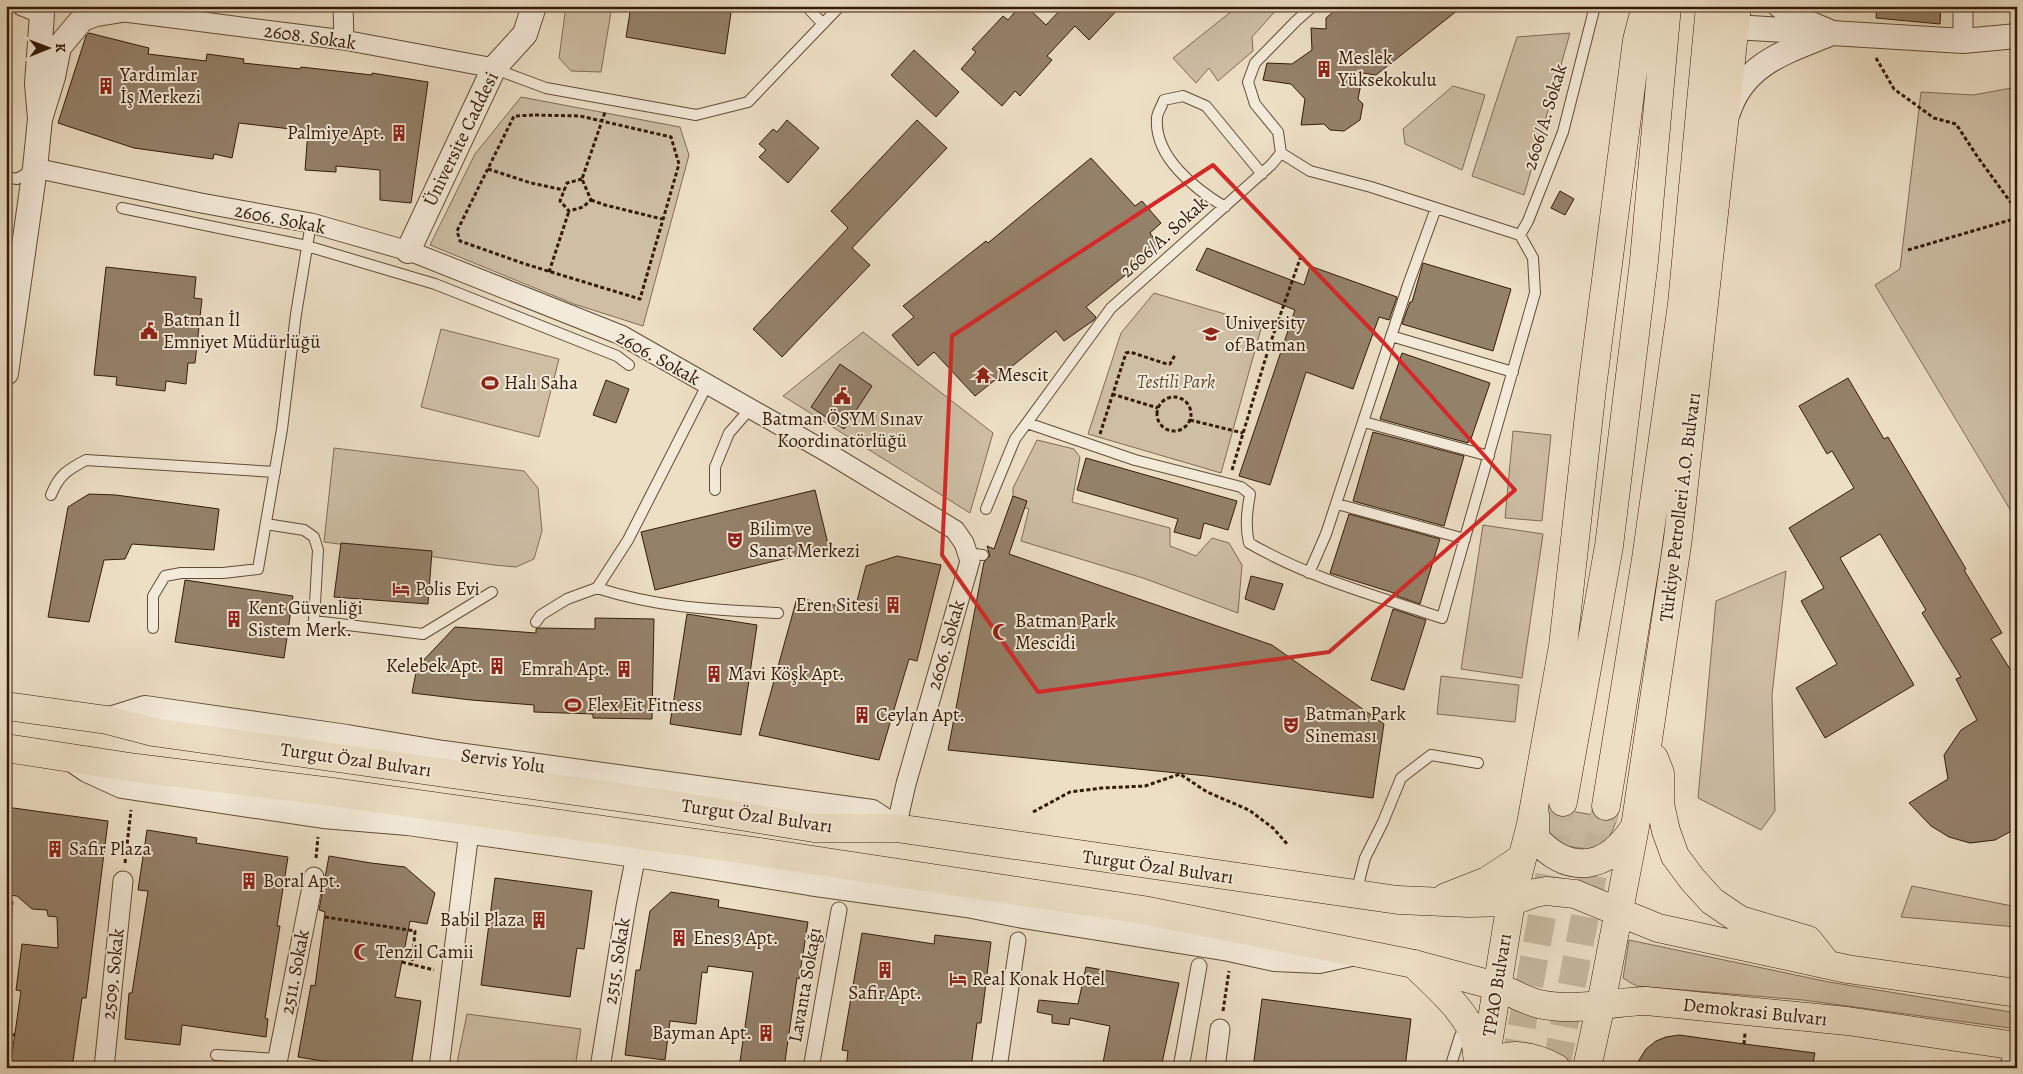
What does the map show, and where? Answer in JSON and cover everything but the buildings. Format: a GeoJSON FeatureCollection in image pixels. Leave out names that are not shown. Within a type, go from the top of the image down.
{"type":"FeatureCollection","features":[{"type":"Feature","properties":{"kind":"main road"},"geometry":{"type":"LineString","coordinates":[[1511,902],[1536,794],[1563,646],[1599,330],[1637,40],[1646,6]]}},
{"type":"Feature","properties":{"kind":"main road"},"geometry":{"type":"LineString","coordinates":[[1563,802],[1609,546],[1644,261],[1667,6]]}},
{"type":"Feature","properties":{"kind":"main road","name":"Türkiye Petrolleri A.O. Bulvarı"},"geometry":{"type":"LineString","coordinates":[[1606,806],[1646,559],[1682,304],[1710,6]]}},
{"type":"Feature","properties":{"kind":"main road","name":"Türkiye Petrolleri A.O. Bulvarı"},"geometry":{"type":"LineString","coordinates":[[1601,1004],[1635,827],[1678,538],[1735,17]]}},
{"type":"Feature","properties":{"kind":"main road","name":"Turgut Özal Bulvarı"},"geometry":{"type":"LineString","coordinates":[[9,704],[107,720],[153,732],[660,803],[814,828],[896,828],[1356,895],[1432,902],[1511,902]]}},
{"type":"Feature","properties":{"kind":"main road"},"geometry":{"type":"LineString","coordinates":[[1648,744],[1660,773],[1660,804],[1666,832],[1675,856],[1692,879],[1712,901],[1740,920],[1808,940],[1827,964]]}},
{"type":"Feature","properties":{"kind":"main road","name":"Turgut Özal Bulvarı"},"geometry":{"type":"LineString","coordinates":[[11,751],[496,815],[959,881],[1143,910],[1414,964],[1496,986]]}},
{"type":"Feature","properties":{"kind":"main road"},"geometry":{"type":"LineString","coordinates":[[1536,794],[1535,838],[1547,851],[1562,860],[1579,863],[1597,861],[1613,853],[1626,840],[1635,827]]}},
{"type":"Feature","properties":{"kind":"main road"},"geometry":{"type":"LineString","coordinates":[[1432,902],[1487,881],[1522,858]]}},
{"type":"Feature","properties":{"kind":"main road"},"geometry":{"type":"LineString","coordinates":[[1511,902],[1535,893],[1560,892],[1575,894],[1619,914],[1658,928],[1847,969],[2017,993]]}},
{"type":"Feature","properties":{"kind":"main road","name":"TPAO Bulvarı"},"geometry":{"type":"LineString","coordinates":[[1484,1068],[1511,902]]}},
{"type":"Feature","properties":{"kind":"main road"},"geometry":{"type":"LineString","coordinates":[[1414,964],[1440,990],[1468,1025],[1475,1040],[1479,1068]]}},
{"type":"Feature","properties":{"kind":"main road","name":"Demokrasi Bulvarı"},"geometry":{"type":"LineString","coordinates":[[1496,986],[1537,1003],[1570,1008],[1646,1001],[1846,1021],[2017,1046]]}},
{"type":"Feature","properties":{"kind":"main road"},"geometry":{"type":"LineString","coordinates":[[1587,1068],[1601,1004]]}},
{"type":"Feature","properties":{"kind":"main road"},"geometry":{"type":"LineString","coordinates":[[1491,1068],[1504,1058],[1524,1056],[1544,1061],[1556,1068]]}},
{"type":"Feature","properties":{"kind":"street"},"geometry":{"type":"LineString","coordinates":[[344,6],[344,40]]}},
{"type":"Feature","properties":{"kind":"street","name":"Üniversite Caddesi"},"geometry":{"type":"LineString","coordinates":[[408,251],[494,68],[525,34],[534,6]]}},
{"type":"Feature","properties":{"kind":"street"},"geometry":{"type":"LineString","coordinates":[[1780,6],[1802,20],[1832,33]]}},
{"type":"Feature","properties":{"kind":"street"},"geometry":{"type":"LineString","coordinates":[[1963,42],[1964,6]]}},
{"type":"Feature","properties":{"kind":"street"},"geometry":{"type":"LineString","coordinates":[[34,9],[54,25],[62,27],[84,14]]}},
{"type":"Feature","properties":{"kind":"street"},"geometry":{"type":"LineString","coordinates":[[6,373],[36,168],[40,119],[34,9]]}},
{"type":"Feature","properties":{"kind":"street","name":"2608. Sokak"},"geometry":{"type":"LineString","coordinates":[[84,14],[95,17],[118,9],[344,40],[494,68]]}},
{"type":"Feature","properties":{"kind":"street"},"geometry":{"type":"LineString","coordinates":[[40,119],[53,78],[59,47],[84,14]]}},
{"type":"Feature","properties":{"kind":"street"},"geometry":{"type":"LineString","coordinates":[[1735,17],[1832,33],[1963,42],[2017,36]]}},
{"type":"Feature","properties":{"kind":"street"},"geometry":{"type":"LineString","coordinates":[[1723,128],[1730,106],[1740,88],[1754,70],[1778,55],[1832,33]]}},
{"type":"Feature","properties":{"kind":"street","name":"2606. Sokak"},"geometry":{"type":"LineString","coordinates":[[36,168],[201,204],[312,223],[408,251],[621,335],[674,364],[955,530],[977,558],[906,784],[896,828]]}},
{"type":"Feature","properties":{"kind":"street"},"geometry":{"type":"LineString","coordinates":[[70,758],[88,770],[122,786],[322,816],[408,823],[636,855],[809,883],[967,904],[1023,916],[1275,959],[1319,961],[1357,953]]}},
{"type":"Feature","properties":{"kind":"street"},"geometry":{"type":"LineString","coordinates":[[439,1068],[468,832]]}},
{"type":"Feature","properties":{"kind":"street","name":"2515. Sokak"},"geometry":{"type":"LineString","coordinates":[[600,1068],[636,855]]}},
{"type":"Feature","properties":{"kind":"street","name":"2511. Sokak"},"geometry":{"type":"LineString","coordinates":[[276,1063],[314,876]]}},
{"type":"Feature","properties":{"kind":"street","name":"2509. Sokak"},"geometry":{"type":"LineString","coordinates":[[104,1068],[123,881]]}},
{"type":"Feature","properties":{"kind":"street","name":"Lavanta Sokağı"},"geometry":{"type":"LineString","coordinates":[[811,1068],[839,910]]}},
{"type":"Feature","properties":{"kind":"street"},"geometry":{"type":"LineString","coordinates":[[999,1068],[1018,940]]}},
{"type":"Feature","properties":{"kind":"street"},"geometry":{"type":"LineString","coordinates":[[1182,1068],[1199,966]]}},
{"type":"Feature","properties":{"kind":"street"},"geometry":{"type":"LineString","coordinates":[[1215,1068],[1220,1029]]}},
{"type":"Feature","properties":{"kind":"street"},"geometry":{"type":"LineString","coordinates":[[2009,1068],[2017,1046]]}},
{"type":"Feature","properties":{"kind":"lane"},"geometry":{"type":"LineString","coordinates":[[806,6],[823,24]]}},
{"type":"Feature","properties":{"kind":"lane"},"geometry":{"type":"LineString","coordinates":[[494,68],[546,88],[696,115],[748,102],[840,6]]}},
{"type":"Feature","properties":{"kind":"lane"},"geometry":{"type":"LineString","coordinates":[[1027,423],[1135,460],[1227,485],[1241,487],[1250,494],[1246,531],[1249,542],[1276,559],[1309,573],[1442,618],[1535,293],[1534,258],[1520,235],[1310,170],[1280,153],[1278,132],[1255,104],[1248,82],[1255,63],[1313,6]]}},
{"type":"Feature","properties":{"kind":"lane","name":"2606/A. Sokak"},"geometry":{"type":"LineString","coordinates":[[1520,235],[1528,220],[1563,132],[1594,6]]}},
{"type":"Feature","properties":{"kind":"lane"},"geometry":{"type":"LineString","coordinates":[[1224,206],[1210,198],[1176,168],[1160,143],[1157,118],[1164,100],[1183,96],[1206,106],[1262,174]]}},
{"type":"Feature","properties":{"kind":"lane","name":"2606/A. Sokak"},"geometry":{"type":"LineString","coordinates":[[986,509],[1015,439],[1111,308],[1224,206],[1272,166],[1280,153]]}},
{"type":"Feature","properties":{"kind":"lane"},"geometry":{"type":"LineString","coordinates":[[6,177],[17,179],[36,168]]}},
{"type":"Feature","properties":{"kind":"lane"},"geometry":{"type":"LineString","coordinates":[[122,208],[307,246],[435,284],[617,356],[630,365]]}},
{"type":"Feature","properties":{"kind":"lane"},"geometry":{"type":"LineString","coordinates":[[1309,573],[1337,504],[1391,336],[1436,208]]}},
{"type":"Feature","properties":{"kind":"lane"},"geometry":{"type":"LineString","coordinates":[[152,628],[153,596],[165,576],[181,573],[223,573],[258,569],[282,429],[296,314],[312,223]]}},
{"type":"Feature","properties":{"kind":"lane"},"geometry":{"type":"LineString","coordinates":[[1391,336],[1513,372]]}},
{"type":"Feature","properties":{"kind":"lane"},"geometry":{"type":"LineString","coordinates":[[536,622],[541,615],[567,599],[597,588],[628,540],[707,385]]}},
{"type":"Feature","properties":{"kind":"lane"},"geometry":{"type":"LineString","coordinates":[[715,490],[715,467],[729,433],[750,409]]}},
{"type":"Feature","properties":{"kind":"lane"},"geometry":{"type":"LineString","coordinates":[[1364,422],[1488,456]]}},
{"type":"Feature","properties":{"kind":"lane"},"geometry":{"type":"LineString","coordinates":[[51,495],[56,483],[66,470],[86,460],[275,472]]}},
{"type":"Feature","properties":{"kind":"lane"},"geometry":{"type":"LineString","coordinates":[[1337,504],[1465,539]]}},
{"type":"Feature","properties":{"kind":"lane"},"geometry":{"type":"LineString","coordinates":[[266,524],[304,530],[314,537],[318,550],[314,621],[423,634],[492,592]]}},
{"type":"Feature","properties":{"kind":"lane"},"geometry":{"type":"LineString","coordinates":[[597,588],[632,599],[700,610],[778,613]]}},
{"type":"Feature","properties":{"kind":"lane"},"geometry":{"type":"LineString","coordinates":[[1356,895],[1364,858],[1384,822],[1401,778],[1431,755],[1478,763]]}},
{"type":"Feature","properties":{"kind":"lane"},"geometry":{"type":"LineString","coordinates":[[1450,1068],[1460,1036],[1468,1025]]}},
{"type":"Feature","properties":{"kind":"lane"},"geometry":{"type":"LineString","coordinates":[[216,1056],[276,1063]]}},
{"type":"Feature","properties":{"kind":"path"},"geometry":{"type":"LineString","coordinates":[[1861,34],[1894,89],[1934,118],[1956,124],[1976,156],[2017,211]]}},
{"type":"Feature","properties":{"kind":"path"},"geometry":{"type":"LineString","coordinates":[[608,99],[603,121],[582,179],[591,200],[662,219]]}},
{"type":"Feature","properties":{"kind":"path"},"geometry":{"type":"LineString","coordinates":[[514,116],[580,116],[603,121],[671,137],[679,164],[640,299],[549,272],[460,240],[457,231],[514,116]]}},
{"type":"Feature","properties":{"kind":"path"},"geometry":{"type":"LineString","coordinates":[[488,169],[531,183],[564,190]]}},
{"type":"Feature","properties":{"kind":"path"},"geometry":{"type":"LineString","coordinates":[[569,211],[560,201],[564,190],[567,184],[582,179]]}},
{"type":"Feature","properties":{"kind":"path"},"geometry":{"type":"LineString","coordinates":[[569,211],[583,207],[591,200]]}},
{"type":"Feature","properties":{"kind":"path"},"geometry":{"type":"LineString","coordinates":[[549,272],[569,211]]}},
{"type":"Feature","properties":{"kind":"path"},"geometry":{"type":"LineString","coordinates":[[1908,250],[2017,218]]}},
{"type":"Feature","properties":{"kind":"path"},"geometry":{"type":"LineString","coordinates":[[1227,485],[1269,346],[1301,256]]}},
{"type":"Feature","properties":{"kind":"path"},"geometry":{"type":"LineString","coordinates":[[1096,446],[1126,353],[1130,352],[1167,364],[1170,364],[1175,355]]}},
{"type":"Feature","properties":{"kind":"path"},"geometry":{"type":"LineString","coordinates":[[1112,394],[1158,408]]}},
{"type":"Feature","properties":{"kind":"path"},"geometry":{"type":"LineString","coordinates":[[1178,397],[1188,403],[1191,414],[1190,420],[1183,428],[1172,431],[1167,430],[1159,422],[1158,408],[1166,398],[1178,397]]}},
{"type":"Feature","properties":{"kind":"path"},"geometry":{"type":"LineString","coordinates":[[1190,420],[1243,433]]}},
{"type":"Feature","properties":{"kind":"path"},"geometry":{"type":"LineString","coordinates":[[1033,812],[1070,792],[1145,786],[1180,774],[1207,792],[1250,810],[1273,828],[1288,845]]}},
{"type":"Feature","properties":{"kind":"path"},"geometry":{"type":"LineString","coordinates":[[123,881],[132,803]]}},
{"type":"Feature","properties":{"kind":"path"},"geometry":{"type":"LineString","coordinates":[[314,876],[318,833]]}},
{"type":"Feature","properties":{"kind":"path"},"geometry":{"type":"LineString","coordinates":[[6,900],[12,901],[9,947],[6,947]]}},
{"type":"Feature","properties":{"kind":"path"},"geometry":{"type":"LineString","coordinates":[[307,914],[415,931],[412,964]]}},
{"type":"Feature","properties":{"kind":"path"},"geometry":{"type":"LineString","coordinates":[[402,962],[451,974]]}},
{"type":"Feature","properties":{"kind":"path"},"geometry":{"type":"LineString","coordinates":[[1220,1029],[1229,972]]}},
{"type":"Feature","properties":{"kind":"path"},"geometry":{"type":"LineString","coordinates":[[6,1034],[14,1034]]}},
{"type":"Feature","properties":{"kind":"highlighted area"},"geometry":{"type":"Polygon","coordinates":[[[1213,165],[1385,344],[1515,490],[1329,652],[1038,692],[942,555],[952,336],[1213,165]]]}},
{"type":"Feature","properties":{"kind":"green space"},"geometry":{"type":"Polygon","coordinates":[[[566,6],[612,6],[601,72],[571,71],[559,58],[566,6]]]}},
{"type":"Feature","properties":{"kind":"green space"},"geometry":{"type":"Polygon","coordinates":[[[1238,6],[1301,6],[1296,10],[1279,7],[1252,37],[1253,51],[1218,81],[1209,68],[1196,83],[1173,58],[1238,6]]]}},
{"type":"Feature","properties":{"kind":"green space"},"geometry":{"type":"Polygon","coordinates":[[[1570,33],[1524,195],[1472,176],[1517,37],[1570,33]]]}},
{"type":"Feature","properties":{"kind":"green space"},"geometry":{"type":"Polygon","coordinates":[[[1453,86],[1485,95],[1462,170],[1405,144],[1403,129],[1453,86]]]}},
{"type":"Feature","properties":{"kind":"green space"},"geometry":{"type":"Polygon","coordinates":[[[2017,87],[2017,521],[1875,285],[1900,269],[1921,92],[1973,95],[2017,87]]]}},
{"type":"Feature","properties":{"kind":"green space"},"geometry":{"type":"Polygon","coordinates":[[[521,97],[680,127],[689,155],[643,326],[574,304],[430,245],[475,154],[521,97]]]}},
{"type":"Feature","properties":{"kind":"green space","name":"Testili Park"},"geometry":{"type":"Polygon","coordinates":[[[1154,293],[1262,325],[1221,473],[1088,434],[1121,333],[1154,293]]]}},
{"type":"Feature","properties":{"kind":"green space","name":"Halı Saha"},"geometry":{"type":"Polygon","coordinates":[[[441,329],[559,359],[539,437],[421,407],[441,329]]]}},
{"type":"Feature","properties":{"kind":"green space"},"geometry":{"type":"Polygon","coordinates":[[[863,332],[993,433],[970,513],[783,396],[863,332]]]}},
{"type":"Feature","properties":{"kind":"green space"},"geometry":{"type":"Polygon","coordinates":[[[1513,431],[1551,435],[1542,521],[1505,518],[1513,431]]]}},
{"type":"Feature","properties":{"kind":"green space"},"geometry":{"type":"Polygon","coordinates":[[[1037,440],[1074,449],[1080,457],[1072,502],[1170,528],[1170,546],[1196,556],[1212,538],[1229,543],[1242,565],[1238,613],[1143,578],[1021,541],[1029,509],[1013,503],[1013,488],[1037,440]]]}},
{"type":"Feature","properties":{"kind":"green space"},"geometry":{"type":"Polygon","coordinates":[[[334,448],[524,471],[538,488],[542,531],[534,559],[516,567],[324,542],[334,448]]]}},
{"type":"Feature","properties":{"kind":"green space"},"geometry":{"type":"Polygon","coordinates":[[[1483,525],[1543,534],[1522,678],[1461,669],[1483,525]]]}},
{"type":"Feature","properties":{"kind":"green space"},"geometry":{"type":"Polygon","coordinates":[[[1786,571],[1772,695],[1775,811],[1761,830],[1698,798],[1716,601],[1786,571]]]}},
{"type":"Feature","properties":{"kind":"green space"},"geometry":{"type":"Polygon","coordinates":[[[1441,676],[1519,685],[1515,722],[1437,714],[1441,676]]]}},
{"type":"Feature","properties":{"kind":"green space"},"geometry":{"type":"Polygon","coordinates":[[[1541,806],[1617,819],[1610,835],[1603,843],[1588,848],[1572,847],[1558,841],[1547,830],[1541,806]]]}},
{"type":"Feature","properties":{"kind":"green space"},"geometry":{"type":"Polygon","coordinates":[[[1912,886],[2017,907],[2017,927],[1901,917],[1912,886]]]}},
{"type":"Feature","properties":{"kind":"green space"},"geometry":{"type":"Polygon","coordinates":[[[1629,940],[1829,982],[2017,1013],[2017,1029],[1803,1000],[1636,986],[1623,978],[1629,940]]]}},
{"type":"Feature","properties":{"kind":"green space"},"geometry":{"type":"Polygon","coordinates":[[[467,1014],[581,1029],[575,1068],[456,1068],[467,1014]]]}},
{"type":"Feature","properties":{"kind":"tunnel"},"geometry":{"type":"LineString","coordinates":[[1514,1068],[1563,802]]}},
{"type":"Feature","properties":{"kind":"tunnel"},"geometry":{"type":"LineString","coordinates":[[1556,1068],[1606,806]]}},
{"type":"Feature","properties":{"kind":"place","name":"Meslek Yüksekokulu"},"geometry":{"type":"Point","coordinates":[1324,69]}},
{"type":"Feature","properties":{"kind":"place","name":"Yardımlar İş Merkezi"},"geometry":{"type":"Point","coordinates":[106,86]}},
{"type":"Feature","properties":{"kind":"place","name":"Palmiye Apt."},"geometry":{"type":"Point","coordinates":[399,133]}},
{"type":"Feature","properties":{"kind":"place","name":"Batman İl Emniyet Müdürlüğü"},"geometry":{"type":"Point","coordinates":[149,331]}},
{"type":"Feature","properties":{"kind":"place","name":"University of Batman"},"geometry":{"type":"Point","coordinates":[1211,334]}},
{"type":"Feature","properties":{"kind":"place","name":"Mescit"},"geometry":{"type":"Point","coordinates":[983,375]}},
{"type":"Feature","properties":{"kind":"place","name":"Halı Saha"},"geometry":{"type":"Point","coordinates":[490,383]}},
{"type":"Feature","properties":{"kind":"place","name":"Batman ÖSYM Sınav Koordinatörlüğü"},"geometry":{"type":"Point","coordinates":[842,396]}},
{"type":"Feature","properties":{"kind":"place","name":"Bilim ve Sanat Merkezi"},"geometry":{"type":"Point","coordinates":[735,540]}},
{"type":"Feature","properties":{"kind":"place","name":"Polis Evi"},"geometry":{"type":"Point","coordinates":[401,589]}},
{"type":"Feature","properties":{"kind":"place","name":"Eren Sitesi"},"geometry":{"type":"Point","coordinates":[893,605]}},
{"type":"Feature","properties":{"kind":"place","name":"Kent Güvenliği Sistem Merk."},"geometry":{"type":"Point","coordinates":[234,619]}},
{"type":"Feature","properties":{"kind":"place","name":"Batman Park Mescidi"},"geometry":{"type":"Point","coordinates":[1001,632]}},
{"type":"Feature","properties":{"kind":"place","name":"Kelebek Apt."},"geometry":{"type":"Point","coordinates":[497,666]}},
{"type":"Feature","properties":{"kind":"place","name":"Emrah Apt."},"geometry":{"type":"Point","coordinates":[624,669]}},
{"type":"Feature","properties":{"kind":"place","name":"Mavi Köşk Apt."},"geometry":{"type":"Point","coordinates":[714,674]}},
{"type":"Feature","properties":{"kind":"place","name":"Flex Fit Fitness"},"geometry":{"type":"Point","coordinates":[573,705]}},
{"type":"Feature","properties":{"kind":"place","name":"Ceylan Apt."},"geometry":{"type":"Point","coordinates":[862,715]}},
{"type":"Feature","properties":{"kind":"place","name":"Batman Park Sineması"},"geometry":{"type":"Point","coordinates":[1291,725]}},
{"type":"Feature","properties":{"kind":"place","name":"Safir Plaza"},"geometry":{"type":"Point","coordinates":[55,849]}},
{"type":"Feature","properties":{"kind":"place","name":"Boral Apt."},"geometry":{"type":"Point","coordinates":[249,881]}},
{"type":"Feature","properties":{"kind":"place","name":"Babil Plaza"},"geometry":{"type":"Point","coordinates":[539,920]}},
{"type":"Feature","properties":{"kind":"place","name":"Enes 3 Apt."},"geometry":{"type":"Point","coordinates":[679,938]}},
{"type":"Feature","properties":{"kind":"place","name":"Tenzil Camii"},"geometry":{"type":"Point","coordinates":[362,952]}},
{"type":"Feature","properties":{"kind":"place","name":"Safir Apt."},"geometry":{"type":"Point","coordinates":[885,970]}},
{"type":"Feature","properties":{"kind":"place","name":"Real Konak Hotel"},"geometry":{"type":"Point","coordinates":[958,979]}},
{"type":"Feature","properties":{"kind":"place","name":"Bayman Apt."},"geometry":{"type":"Point","coordinates":[766,1033]}}]}
